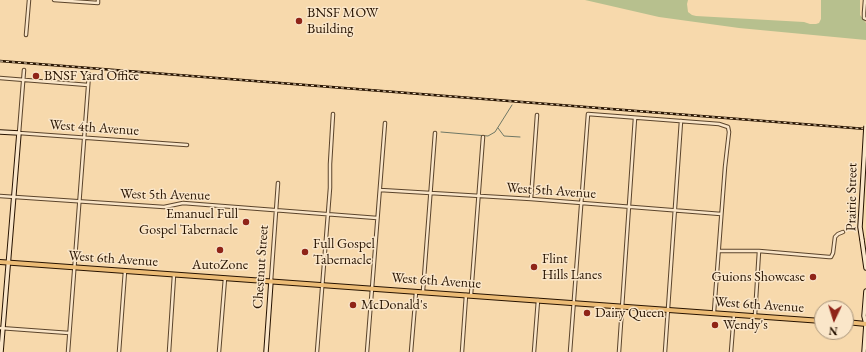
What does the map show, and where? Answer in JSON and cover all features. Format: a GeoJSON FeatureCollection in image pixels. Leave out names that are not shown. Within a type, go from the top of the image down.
{"type":"FeatureCollection","features":[{"type":"Feature","properties":{"kind":"main road","name":"West 6th Avenue"},"geometry":{"type":"LineString","coordinates":[[0,262],[814,320]]}},
{"type":"Feature","properties":{"kind":"main road"},"geometry":{"type":"LineString","coordinates":[[854,323],[866,324]]}},
{"type":"Feature","properties":{"kind":"street"},"geometry":{"type":"LineString","coordinates":[[26,35],[29,0]]}},
{"type":"Feature","properties":{"kind":"street"},"geometry":{"type":"LineString","coordinates":[[54,0],[98,2]]}},
{"type":"Feature","properties":{"kind":"street"},"geometry":{"type":"LineString","coordinates":[[865,0],[864,18],[866,19]]}},
{"type":"Feature","properties":{"kind":"street"},"geometry":{"type":"LineString","coordinates":[[1,352],[24,70]]}},
{"type":"Feature","properties":{"kind":"street"},"geometry":{"type":"LineString","coordinates":[[68,352],[89,74]]}},
{"type":"Feature","properties":{"kind":"street"},"geometry":{"type":"LineString","coordinates":[[0,78],[88,85]]}},
{"type":"Feature","properties":{"kind":"street"},"geometry":{"type":"LineString","coordinates":[[317,352],[330,188],[333,114]]}},
{"type":"Feature","properties":{"kind":"street"},"geometry":{"type":"LineString","coordinates":[[570,352],[588,114],[706,123],[724,125],[728,127],[729,132],[714,312]]}},
{"type":"Feature","properties":{"kind":"street"},"geometry":{"type":"LineString","coordinates":[[531,200],[537,115]]}},
{"type":"Feature","properties":{"kind":"street"},"geometry":{"type":"LineString","coordinates":[[618,352],[635,118]]}},
{"type":"Feature","properties":{"kind":"street"},"geometry":{"type":"LineString","coordinates":[[665,352],[681,121]]}},
{"type":"Feature","properties":{"kind":"street"},"geometry":{"type":"LineString","coordinates":[[367,352],[385,123]]}},
{"type":"Feature","properties":{"kind":"street","name":"Prairie Street"},"geometry":{"type":"LineString","coordinates":[[866,126],[861,211],[862,240],[866,268]]}},
{"type":"Feature","properties":{"kind":"street","name":"West 4th Avenue"},"geometry":{"type":"LineString","coordinates":[[0,132],[187,145]]}},
{"type":"Feature","properties":{"kind":"street"},"geometry":{"type":"LineString","coordinates":[[423,292],[435,133]]}},
{"type":"Feature","properties":{"kind":"street"},"geometry":{"type":"LineString","coordinates":[[462,352],[483,138]]}},
{"type":"Feature","properties":{"kind":"street","name":"Chestnut Street"},"geometry":{"type":"LineString","coordinates":[[266,352],[278,182]]}},
{"type":"Feature","properties":{"kind":"street","name":"West 5th Avenue"},"geometry":{"type":"LineString","coordinates":[[380,190],[721,214]]}},
{"type":"Feature","properties":{"kind":"street","name":"West 5th Avenue"},"geometry":{"type":"LineString","coordinates":[[0,196],[164,207],[183,203],[377,218]]}},
{"type":"Feature","properties":{"kind":"street"},"geometry":{"type":"LineString","coordinates":[[719,251],[758,251],[831,257],[835,237],[842,232]]}},
{"type":"Feature","properties":{"kind":"street"},"geometry":{"type":"LineString","coordinates":[[756,316],[758,251]]}},
{"type":"Feature","properties":{"kind":"street"},"geometry":{"type":"LineString","coordinates":[[119,352],[125,271]]}},
{"type":"Feature","properties":{"kind":"street"},"geometry":{"type":"LineString","coordinates":[[168,352],[174,274]]}},
{"type":"Feature","properties":{"kind":"street"},"geometry":{"type":"LineString","coordinates":[[219,352],[225,278]]}},
{"type":"Feature","properties":{"kind":"street"},"geometry":{"type":"LineString","coordinates":[[411,352],[416,291]]}},
{"type":"Feature","properties":{"kind":"street"},"geometry":{"type":"LineString","coordinates":[[864,352],[866,291]]}},
{"type":"Feature","properties":{"kind":"street"},"geometry":{"type":"LineString","coordinates":[[534,352],[538,299]]}},
{"type":"Feature","properties":{"kind":"street"},"geometry":{"type":"LineString","coordinates":[[731,352],[734,314]]}},
{"type":"Feature","properties":{"kind":"street"},"geometry":{"type":"LineString","coordinates":[[2,328],[69,333]]}},
{"type":"Feature","properties":{"kind":"green space"},"geometry":{"type":"Polygon","coordinates":[[[585,0],[688,0],[688,12],[696,16],[816,24],[819,23],[821,19],[821,0],[860,0],[860,15],[866,23],[866,40],[739,28],[659,17],[585,0]]]}},
{"type":"Feature","properties":{"kind":"waterway"},"geometry":{"type":"LineString","coordinates":[[441,132],[488,136],[495,132],[512,105]]}},
{"type":"Feature","properties":{"kind":"waterway"},"geometry":{"type":"LineString","coordinates":[[498,128],[504,136],[520,137]]}},
{"type":"Feature","properties":{"kind":"railway"},"geometry":{"type":"LineString","coordinates":[[0,61],[866,129]]}},
{"type":"Feature","properties":{"kind":"place","name":"BNSF MOW Building"},"geometry":{"type":"Point","coordinates":[299,21]}},
{"type":"Feature","properties":{"kind":"place","name":"BNSF Yard Office"},"geometry":{"type":"Point","coordinates":[36,76]}},
{"type":"Feature","properties":{"kind":"place","name":"Emanuel Full Gospel Tabernacle"},"geometry":{"type":"Point","coordinates":[246,222]}},
{"type":"Feature","properties":{"kind":"place","name":"AutoZone"},"geometry":{"type":"Point","coordinates":[220,250]}},
{"type":"Feature","properties":{"kind":"place","name":"Full Gospel Tabernacle"},"geometry":{"type":"Point","coordinates":[305,252]}},
{"type":"Feature","properties":{"kind":"place","name":"Flint Hills Lanes"},"geometry":{"type":"Point","coordinates":[534,267]}},
{"type":"Feature","properties":{"kind":"place","name":"Guions Showcase"},"geometry":{"type":"Point","coordinates":[813,277]}},
{"type":"Feature","properties":{"kind":"place","name":"McDonald's"},"geometry":{"type":"Point","coordinates":[353,305]}},
{"type":"Feature","properties":{"kind":"place","name":"Dairy Queen"},"geometry":{"type":"Point","coordinates":[587,313]}},
{"type":"Feature","properties":{"kind":"place","name":"Wendy's"},"geometry":{"type":"Point","coordinates":[715,325]}}]}
